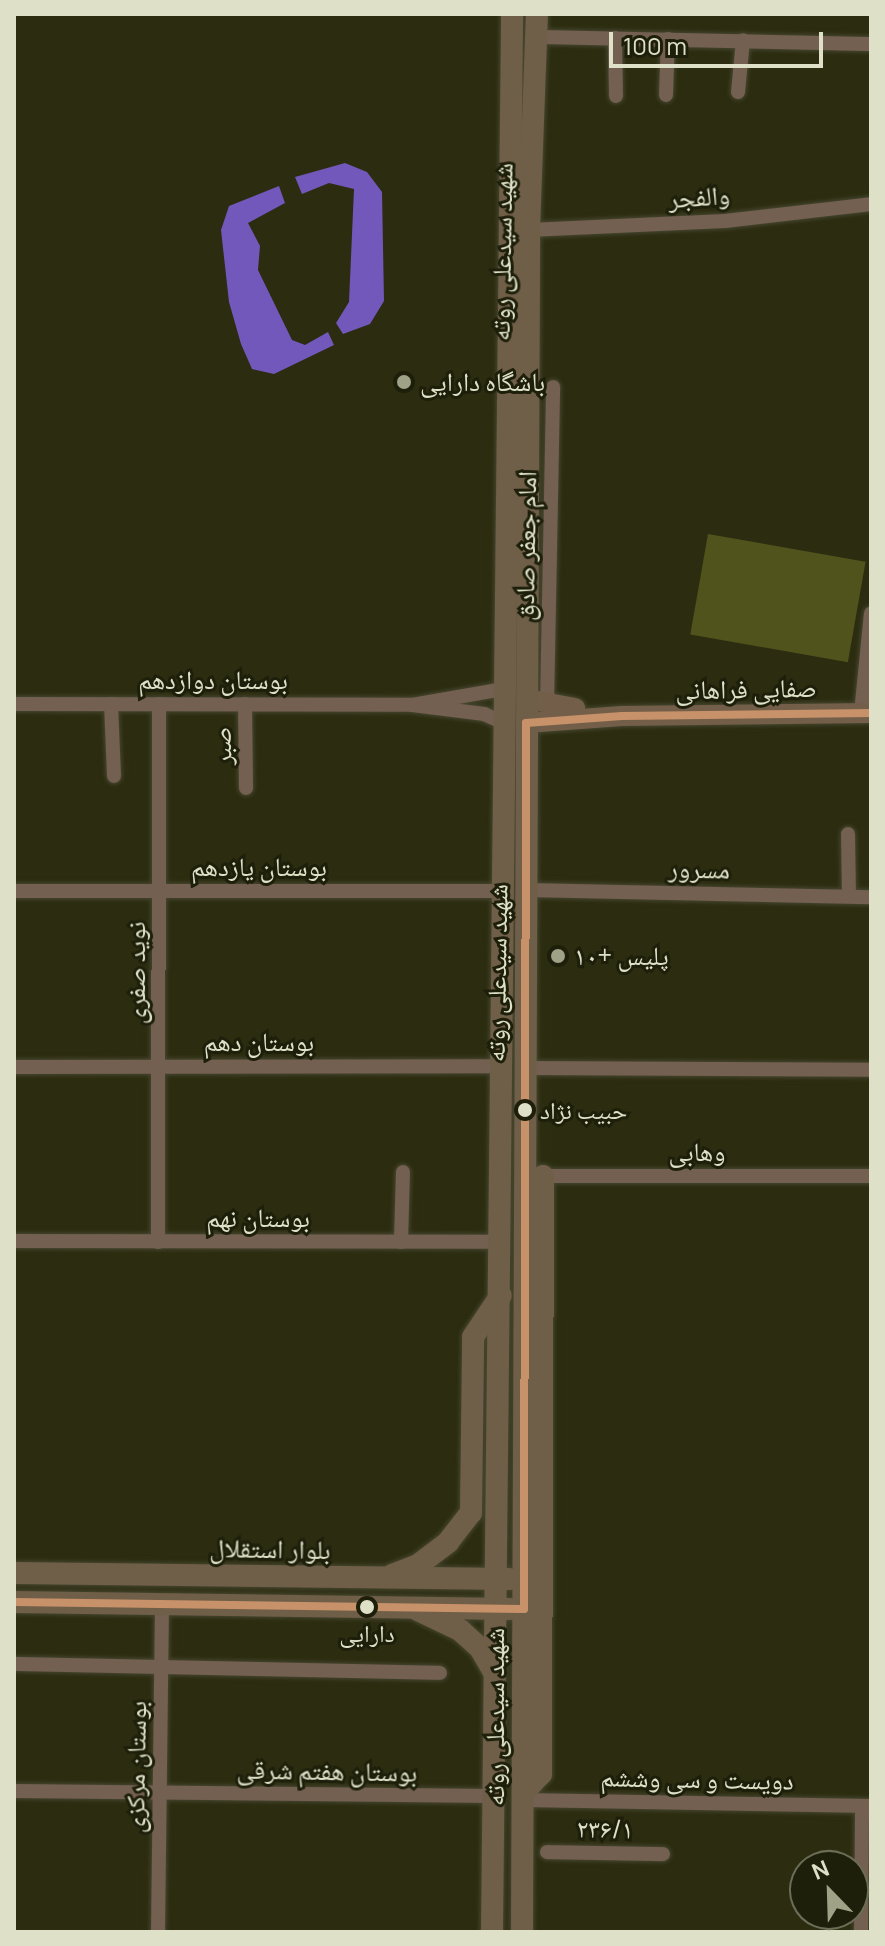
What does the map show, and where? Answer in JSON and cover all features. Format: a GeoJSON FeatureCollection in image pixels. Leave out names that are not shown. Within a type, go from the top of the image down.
{"type":"FeatureCollection","features":[{"type":"Feature","properties":{"kind":"main road","name":"شهید سیدعلی روته"},"geometry":{"type":"LineString","coordinates":[[512,14],[502,722],[515,890]]}},
{"type":"Feature","properties":{"kind":"main road","name":"شهید سیدعلی روته"},"geometry":{"type":"LineString","coordinates":[[522,1932],[524,1580],[521,1306],[512,1242],[513,1067],[515,890],[526,723],[537,702],[529,230],[537,14]]}},
{"type":"Feature","properties":{"kind":"main road","name":"صفایی فراهانی"},"geometry":{"type":"LineString","coordinates":[[537,702],[607,710],[622,716]]}},
{"type":"Feature","properties":{"kind":"main road","name":"صفایی فراهانی"},"geometry":{"type":"LineString","coordinates":[[526,723],[622,716],[866,713]]}},
{"type":"Feature","properties":{"kind":"main road","name":"شهید سیدعلی روته"},"geometry":{"type":"LineString","coordinates":[[492,1932],[501,1295],[512,1242],[533,1176],[513,1067]]}},
{"type":"Feature","properties":{"kind":"main road"},"geometry":{"type":"LineString","coordinates":[[523,1796],[535,1786],[541,1774],[542,1346],[533,1176]]}},
{"type":"Feature","properties":{"kind":"main road"},"geometry":{"type":"LineString","coordinates":[[380,1580],[418,1565],[448,1542],[471,1513],[473,1337],[501,1295]]}},
{"type":"Feature","properties":{"kind":"main road"},"geometry":{"type":"LineString","coordinates":[[521,1306],[542,1346]]}},
{"type":"Feature","properties":{"kind":"main road"},"geometry":{"type":"LineString","coordinates":[[473,1495],[499,1455]]}},
{"type":"Feature","properties":{"kind":"main road","name":"بلوار استقلال"},"geometry":{"type":"LineString","coordinates":[[14,1573],[524,1580]]}},
{"type":"Feature","properties":{"kind":"main road"},"geometry":{"type":"LineString","coordinates":[[109,1574],[130,1588],[110,1603]]}},
{"type":"Feature","properties":{"kind":"main road"},"geometry":{"type":"LineString","coordinates":[[162,1603],[163,1574]]}},
{"type":"Feature","properties":{"kind":"main road"},"geometry":{"type":"LineString","coordinates":[[14,1602],[524,1609]]}},
{"type":"Feature","properties":{"kind":"main road"},"geometry":{"type":"LineString","coordinates":[[410,1606],[460,1630],[480,1648],[495,1674],[504,1680],[524,1678],[542,1649]]}},
{"type":"Feature","properties":{"kind":"street"},"geometry":{"type":"LineString","coordinates":[[537,37],[871,44]]}},
{"type":"Feature","properties":{"kind":"street"},"geometry":{"type":"LineString","coordinates":[[615,38],[616,96]]}},
{"type":"Feature","properties":{"kind":"street"},"geometry":{"type":"LineString","coordinates":[[666,95],[668,39]]}},
{"type":"Feature","properties":{"kind":"street"},"geometry":{"type":"LineString","coordinates":[[738,92],[743,40]]}},
{"type":"Feature","properties":{"kind":"street","name":"والفجر"},"geometry":{"type":"LineString","coordinates":[[529,230],[725,221],[871,204]]}},
{"type":"Feature","properties":{"kind":"street","name":"امام جعفر صادق"},"geometry":{"type":"LineString","coordinates":[[537,702],[553,387]]}},
{"type":"Feature","properties":{"kind":"street"},"geometry":{"type":"LineString","coordinates":[[866,713],[871,613]]}},
{"type":"Feature","properties":{"kind":"street","name":"بوستان دوازدهم"},"geometry":{"type":"LineString","coordinates":[[412,705],[503,689]]}},
{"type":"Feature","properties":{"kind":"street","name":"بوستان دوازدهم"},"geometry":{"type":"LineString","coordinates":[[14,704],[412,705],[484,714],[502,722]]}},
{"type":"Feature","properties":{"kind":"street"},"geometry":{"type":"LineString","coordinates":[[111,704],[114,776]]}},
{"type":"Feature","properties":{"kind":"street","name":"نوید صفری"},"geometry":{"type":"LineString","coordinates":[[158,1242],[161,1066],[159,704]]}},
{"type":"Feature","properties":{"kind":"street","name":"صبر"},"geometry":{"type":"LineString","coordinates":[[245,704],[246,788]]}},
{"type":"Feature","properties":{"kind":"street"},"geometry":{"type":"LineString","coordinates":[[848,834],[849,896]]}},
{"type":"Feature","properties":{"kind":"street","name":"بوستان یازدهم"},"geometry":{"type":"LineString","coordinates":[[14,891],[515,890]]}},
{"type":"Feature","properties":{"kind":"street","name":"مسرور"},"geometry":{"type":"LineString","coordinates":[[515,890],[871,897]]}},
{"type":"Feature","properties":{"kind":"street","name":"بوستان دهم"},"geometry":{"type":"LineString","coordinates":[[14,1067],[513,1067]]}},
{"type":"Feature","properties":{"kind":"street"},"geometry":{"type":"LineString","coordinates":[[513,1067],[871,1070]]}},
{"type":"Feature","properties":{"kind":"street"},"geometry":{"type":"LineString","coordinates":[[401,1242],[403,1172]]}},
{"type":"Feature","properties":{"kind":"street","name":"وهابی"},"geometry":{"type":"LineString","coordinates":[[533,1176],[871,1176]]}},
{"type":"Feature","properties":{"kind":"street","name":"بوستان نهم"},"geometry":{"type":"LineString","coordinates":[[14,1241],[512,1242]]}},
{"type":"Feature","properties":{"kind":"street","name":"بوستان مرکزی"},"geometry":{"type":"LineString","coordinates":[[158,1932],[162,1603]]}},
{"type":"Feature","properties":{"kind":"street"},"geometry":{"type":"LineString","coordinates":[[14,1664],[440,1673]]}},
{"type":"Feature","properties":{"kind":"street","name":"بوستان هفتم شرقی"},"geometry":{"type":"LineString","coordinates":[[14,1791],[494,1796]]}},
{"type":"Feature","properties":{"kind":"street","name":"دویست و سی وششم"},"geometry":{"type":"LineString","coordinates":[[523,1796],[867,1806]]}},
{"type":"Feature","properties":{"kind":"street"},"geometry":{"type":"LineString","coordinates":[[867,1806],[867,1850]]}},
{"type":"Feature","properties":{"kind":"street","name":"۲۳۶/۱"},"geometry":{"type":"LineString","coordinates":[[547,1852],[663,1854]]}},
{"type":"Feature","properties":{"kind":"green space"},"geometry":{"type":"Polygon","coordinates":[[[708,534],[866,562],[848,662],[690,634],[708,534]]]}},
{"type":"Feature","properties":{"kind":"shaded area"},"geometry":{"type":"Polygon","coordinates":[[[345,163],[367,172],[382,192],[384,301],[370,324],[343,334],[336,323],[349,302],[354,189],[329,183],[302,194],[295,177],[345,163]]]}},
{"type":"Feature","properties":{"kind":"shaded area"},"geometry":{"type":"Polygon","coordinates":[[[279,186],[285,203],[248,223],[260,246],[258,270],[292,340],[305,345],[328,332],[334,345],[274,374],[252,369],[241,344],[229,302],[221,230],[229,206],[279,186]]]}},
{"type":"Feature","properties":{"kind":"transit line"},"geometry":{"type":"LineString","coordinates":[[14,1602],[524,1609],[526,723],[622,716],[871,713]]}},
{"type":"Feature","properties":{"kind":"place","name":"باشگاه دارایی"},"geometry":{"type":"Point","coordinates":[404,382]}},
{"type":"Feature","properties":{"kind":"place","name":"پلیس +۱۰"},"geometry":{"type":"Point","coordinates":[558,956]}},
{"type":"Feature","properties":{"kind":"place","name":"حبیب نژاد"},"geometry":{"type":"Point","coordinates":[525,1110]}},
{"type":"Feature","properties":{"kind":"place","name":"دارایی"},"geometry":{"type":"Point","coordinates":[367,1607]}}]}
